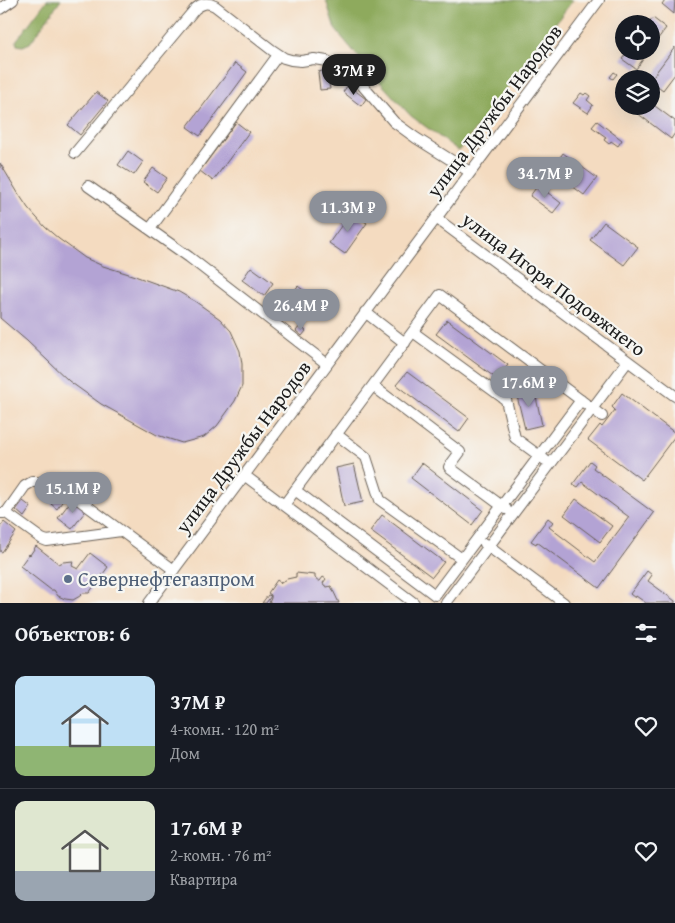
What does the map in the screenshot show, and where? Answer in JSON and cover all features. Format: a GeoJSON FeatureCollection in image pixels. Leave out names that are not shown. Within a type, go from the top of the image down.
{"type":"FeatureCollection","features":[{"type":"Feature","properties":{"kind":"street"},"geometry":{"type":"LineString","coordinates":[[0,9],[13,0]]}},
{"type":"Feature","properties":{"kind":"street","name":"улица Дружбы Народов"},"geometry":{"type":"LineString","coordinates":[[149,603],[599,0]]}},
{"type":"Feature","properties":{"kind":"street"},"geometry":{"type":"LineString","coordinates":[[76,153],[201,4],[208,3],[215,6],[278,54],[291,60],[314,59],[327,61],[341,68],[362,85],[399,126],[470,172]]}},
{"type":"Feature","properties":{"kind":"street"},"geometry":{"type":"LineString","coordinates":[[150,229],[278,54]]}},
{"type":"Feature","properties":{"kind":"street"},"geometry":{"type":"LineString","coordinates":[[88,186],[230,288],[327,364]]}},
{"type":"Feature","properties":{"kind":"street","name":"улица Игоря Подовжнего"},"geometry":{"type":"LineString","coordinates":[[436,218],[675,396]]}},
{"type":"Feature","properties":{"kind":"street"},"geometry":{"type":"LineString","coordinates":[[284,505],[440,295],[602,416]]}},
{"type":"Feature","properties":{"kind":"street"},"geometry":{"type":"LineString","coordinates":[[366,312],[405,343]]}},
{"type":"Feature","properties":{"kind":"street"},"geometry":{"type":"LineString","coordinates":[[413,332],[506,400],[515,438],[550,464]]}},
{"type":"Feature","properties":{"kind":"street"},"geometry":{"type":"LineString","coordinates":[[446,603],[628,361]]}},
{"type":"Feature","properties":{"kind":"street"},"geometry":{"type":"LineString","coordinates":[[373,386],[460,452],[449,467],[512,515]]}},
{"type":"Feature","properties":{"kind":"street"},"geometry":{"type":"LineString","coordinates":[[295,490],[435,595],[582,400]]}},
{"type":"Feature","properties":{"kind":"street"},"geometry":{"type":"LineString","coordinates":[[336,434],[366,457],[380,500],[462,559]]}},
{"type":"Feature","properties":{"kind":"street"},"geometry":{"type":"LineString","coordinates":[[244,475],[414,603]]}},
{"type":"Feature","properties":{"kind":"street"},"geometry":{"type":"LineString","coordinates":[[121,531],[47,541],[3,513],[25,486],[32,482],[37,482],[71,494],[174,570]]}},
{"type":"Feature","properties":{"kind":"street"},"geometry":{"type":"LineString","coordinates":[[478,538],[564,603]]}},
{"type":"Feature","properties":{"kind":"green space"},"geometry":{"type":"Polygon","coordinates":[[[47,0],[61,0],[30,43],[23,46],[17,45],[16,41],[47,0]]]}},
{"type":"Feature","properties":{"kind":"green space"},"geometry":{"type":"Polygon","coordinates":[[[326,0],[573,0],[459,151],[411,116],[377,79],[335,29],[326,0]]]}},
{"type":"Feature","properties":{"kind":"building"},"geometry":{"type":"Polygon","coordinates":[[[665,0],[675,0],[674,14],[662,4],[665,0]]]}},
{"type":"Feature","properties":{"kind":"building"},"geometry":{"type":"Polygon","coordinates":[[[660,23],[666,28],[660,36],[660,23]]]}},
{"type":"Feature","properties":{"kind":"building"},"geometry":{"type":"Polygon","coordinates":[[[675,47],[675,74],[663,90],[660,88],[660,70],[658,70],[675,47]]]}},
{"type":"Feature","properties":{"kind":"building"},"geometry":{"type":"Polygon","coordinates":[[[623,60],[642,60],[636,69],[623,60]]]}},
{"type":"Feature","properties":{"kind":"building"},"geometry":{"type":"Polygon","coordinates":[[[235,63],[247,72],[200,136],[187,127],[235,63]]]}},
{"type":"Feature","properties":{"kind":"building"},"geometry":{"type":"Polygon","coordinates":[[[327,70],[330,89],[320,90],[318,72],[327,70]]]}},
{"type":"Feature","properties":{"kind":"building"},"geometry":{"type":"Polygon","coordinates":[[[614,72],[615,73],[613,79],[610,77],[614,72]]]}},
{"type":"Feature","properties":{"kind":"building"},"geometry":{"type":"Polygon","coordinates":[[[348,85],[366,99],[361,106],[343,92],[348,85]]]}},
{"type":"Feature","properties":{"kind":"building"},"geometry":{"type":"Polygon","coordinates":[[[96,92],[108,101],[80,135],[68,125],[96,92]]]}},
{"type":"Feature","properties":{"kind":"building"},"geometry":{"type":"Polygon","coordinates":[[[581,93],[584,95],[586,93],[590,96],[587,100],[593,105],[588,113],[573,103],[581,93]]]}},
{"type":"Feature","properties":{"kind":"building"},"geometry":{"type":"Polygon","coordinates":[[[660,110],[675,121],[675,133],[671,139],[640,115],[660,115],[660,110]]]}},
{"type":"Feature","properties":{"kind":"building"},"geometry":{"type":"Polygon","coordinates":[[[597,121],[622,140],[618,146],[611,141],[609,144],[604,140],[606,137],[592,127],[597,121]]]}},
{"type":"Feature","properties":{"kind":"building"},"geometry":{"type":"Polygon","coordinates":[[[236,122],[249,132],[213,181],[200,171],[236,122]]]}},
{"type":"Feature","properties":{"kind":"building"},"geometry":{"type":"Polygon","coordinates":[[[128,151],[143,162],[134,175],[118,165],[128,151]]]}},
{"type":"Feature","properties":{"kind":"building"},"geometry":{"type":"Polygon","coordinates":[[[563,153],[597,178],[584,195],[551,170],[563,153]]]}},
{"type":"Feature","properties":{"kind":"building"},"geometry":{"type":"Polygon","coordinates":[[[0,163],[28,208],[45,227],[85,258],[179,292],[220,319],[231,331],[240,351],[242,386],[235,401],[217,426],[204,437],[182,443],[157,435],[101,404],[69,381],[0,318],[0,163]]]}},
{"type":"Feature","properties":{"kind":"building"},"geometry":{"type":"Polygon","coordinates":[[[153,168],[167,178],[157,192],[143,182],[153,168]]]}},
{"type":"Feature","properties":{"kind":"building"},"geometry":{"type":"Polygon","coordinates":[[[538,185],[561,203],[553,213],[530,196],[538,185]]]}},
{"type":"Feature","properties":{"kind":"building"},"geometry":{"type":"Polygon","coordinates":[[[351,212],[367,223],[345,254],[329,243],[351,212]]]}},
{"type":"Feature","properties":{"kind":"building"},"geometry":{"type":"Polygon","coordinates":[[[604,222],[638,247],[624,265],[590,240],[604,222]]]}},
{"type":"Feature","properties":{"kind":"building"},"geometry":{"type":"Polygon","coordinates":[[[251,267],[273,283],[264,296],[242,280],[251,267]]]}},
{"type":"Feature","properties":{"kind":"building"},"geometry":{"type":"Polygon","coordinates":[[[298,286],[308,294],[299,305],[289,297],[298,286]]]}},
{"type":"Feature","properties":{"kind":"building"},"geometry":{"type":"Polygon","coordinates":[[[307,299],[311,303],[307,308],[302,305],[307,299]]]}},
{"type":"Feature","properties":{"kind":"building"},"geometry":{"type":"Polygon","coordinates":[[[447,320],[508,365],[497,379],[436,334],[447,320]]]}},
{"type":"Feature","properties":{"kind":"building"},"geometry":{"type":"Polygon","coordinates":[[[300,326],[306,331],[302,336],[296,331],[300,326]]]}},
{"type":"Feature","properties":{"kind":"building"},"geometry":{"type":"Polygon","coordinates":[[[407,372],[469,418],[459,432],[396,385],[407,372]]]}},
{"type":"Feature","properties":{"kind":"building"},"geometry":{"type":"Polygon","coordinates":[[[534,388],[542,425],[525,429],[516,392],[534,388]]]}},
{"type":"Feature","properties":{"kind":"building"},"geometry":{"type":"Polygon","coordinates":[[[622,393],[675,433],[675,436],[642,480],[588,440],[600,425],[602,427],[615,410],[612,407],[622,393]]]}},
{"type":"Feature","properties":{"kind":"building"},"geometry":{"type":"Polygon","coordinates":[[[590,461],[595,465],[593,468],[654,513],[599,588],[537,542],[536,544],[531,541],[548,518],[553,522],[549,527],[595,562],[629,517],[582,482],[578,487],[573,484],[590,461]]]}},
{"type":"Feature","properties":{"kind":"building"},"geometry":{"type":"Polygon","coordinates":[[[422,463],[483,510],[472,525],[411,478],[422,463]]]}},
{"type":"Feature","properties":{"kind":"building"},"geometry":{"type":"Polygon","coordinates":[[[354,464],[363,502],[344,506],[336,468],[354,464]]]}},
{"type":"Feature","properties":{"kind":"building"},"geometry":{"type":"Polygon","coordinates":[[[58,494],[64,499],[57,509],[51,504],[58,494]]]}},
{"type":"Feature","properties":{"kind":"building"},"geometry":{"type":"Polygon","coordinates":[[[73,498],[87,509],[72,529],[58,518],[73,498]]]}},
{"type":"Feature","properties":{"kind":"building"},"geometry":{"type":"Polygon","coordinates":[[[576,499],[612,526],[600,542],[564,515],[576,499]]]}},
{"type":"Feature","properties":{"kind":"building"},"geometry":{"type":"Polygon","coordinates":[[[23,501],[31,507],[24,517],[16,510],[23,501]]]}},
{"type":"Feature","properties":{"kind":"building"},"geometry":{"type":"Polygon","coordinates":[[[382,515],[444,562],[432,577],[370,531],[382,515]]]}},
{"type":"Feature","properties":{"kind":"building"},"geometry":{"type":"Polygon","coordinates":[[[4,522],[16,532],[2,552],[0,551],[0,527],[4,522]]]}},
{"type":"Feature","properties":{"kind":"building","name":"Севернефтегазпром"},"geometry":{"type":"Polygon","coordinates":[[[36,546],[59,564],[73,561],[72,566],[78,569],[90,553],[108,567],[89,593],[83,593],[73,600],[65,599],[58,596],[54,590],[51,590],[20,566],[36,546]]]}},
{"type":"Feature","properties":{"kind":"building"},"geometry":{"type":"Polygon","coordinates":[[[647,571],[652,575],[648,581],[675,601],[675,603],[646,603],[630,594],[647,571]]]}},
{"type":"Feature","properties":{"kind":"building"},"geometry":{"type":"Polygon","coordinates":[[[296,573],[315,575],[315,578],[319,581],[323,577],[326,579],[323,583],[324,585],[327,587],[331,586],[339,603],[269,603],[271,595],[268,593],[277,580],[281,583],[296,577],[296,573]]]}},
{"type":"Feature","properties":{"kind":"building"},"geometry":{"type":"Polygon","coordinates":[[[268,595],[271,596],[266,603],[262,603],[268,595]]]}},
{"type":"Feature","properties":{"kind":"place","name":"Севернефтегазпром"},"geometry":{"type":"Point","coordinates":[68,579]}}]}
